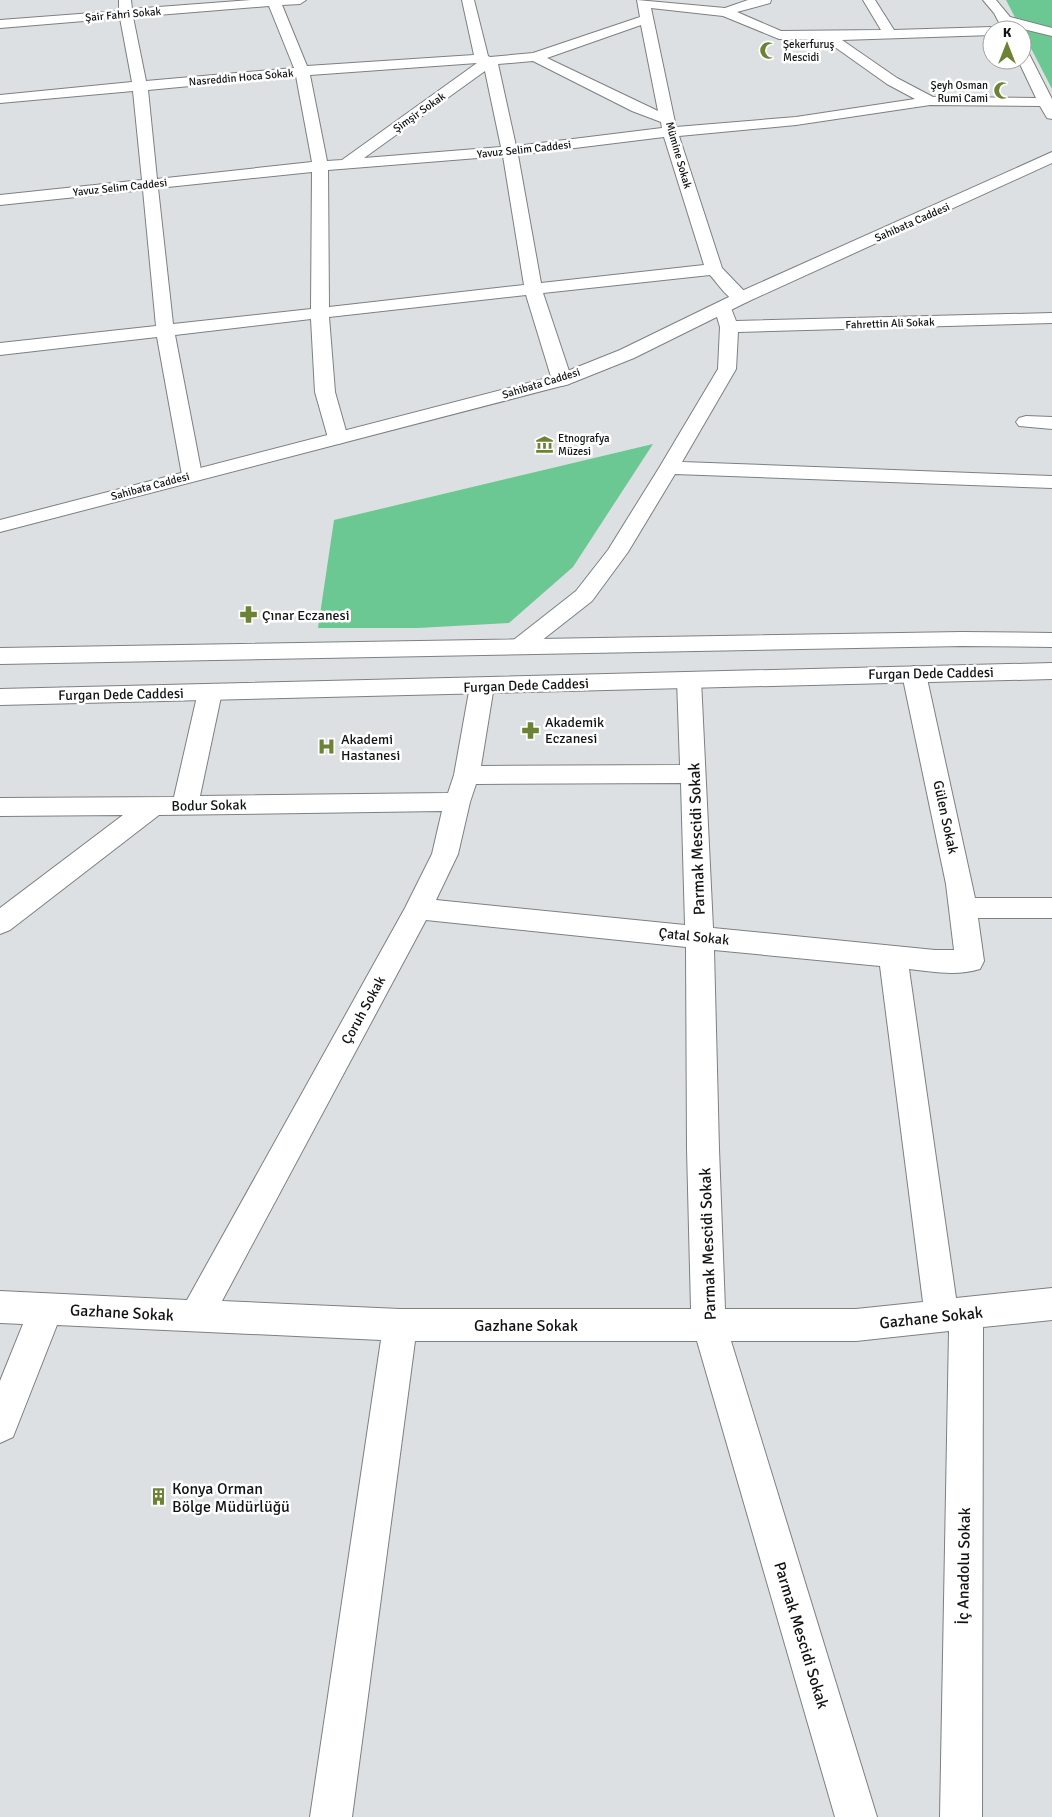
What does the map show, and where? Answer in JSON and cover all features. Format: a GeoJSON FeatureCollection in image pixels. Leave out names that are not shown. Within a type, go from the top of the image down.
{"type":"FeatureCollection","features":[{"type":"Feature","properties":{"kind":"street","name":"Şair Fahri Sokak"},"geometry":{"type":"LineString","coordinates":[[0,24],[125,7],[300,0]]}},
{"type":"Feature","properties":{"kind":"street"},"geometry":{"type":"LineString","coordinates":[[468,0],[510,151],[533,289],[562,380]]}},
{"type":"Feature","properties":{"kind":"street"},"geometry":{"type":"LineString","coordinates":[[726,12],[765,0]]}},
{"type":"Feature","properties":{"kind":"street"},"geometry":{"type":"LineString","coordinates":[[869,0],[890,34]]}},
{"type":"Feature","properties":{"kind":"street"},"geometry":{"type":"LineString","coordinates":[[989,0],[1000,11],[1004,20]]}},
{"type":"Feature","properties":{"kind":"street"},"geometry":{"type":"LineString","coordinates":[[274,1],[302,71],[320,166],[320,312],[324,392],[338,438]]}},
{"type":"Feature","properties":{"kind":"street"},"geometry":{"type":"LineString","coordinates":[[125,7],[140,86],[165,330],[192,475]]}},
{"type":"Feature","properties":{"kind":"street"},"geometry":{"type":"LineString","coordinates":[[644,7],[726,12],[780,35],[828,36],[982,31]]}},
{"type":"Feature","properties":{"kind":"street","name":"Nasreddin Hoca Sokak"},"geometry":{"type":"LineString","coordinates":[[0,99],[302,71],[535,57],[644,7]]}},
{"type":"Feature","properties":{"kind":"street","name":"Mümine Sokak"},"geometry":{"type":"LineString","coordinates":[[644,7],[669,126],[714,269],[732,303]]}},
{"type":"Feature","properties":{"kind":"street"},"geometry":{"type":"LineString","coordinates":[[1032,29],[1052,32]]}},
{"type":"Feature","properties":{"kind":"street"},"geometry":{"type":"LineString","coordinates":[[828,36],[892,81],[930,101]]}},
{"type":"Feature","properties":{"kind":"street"},"geometry":{"type":"LineString","coordinates":[[535,57],[669,126]]}},
{"type":"Feature","properties":{"kind":"street","name":"Şimşir Sokak"},"geometry":{"type":"LineString","coordinates":[[347,163],[486,60]]}},
{"type":"Feature","properties":{"kind":"street"},"geometry":{"type":"LineString","coordinates":[[1030,70],[1049,109]]}},
{"type":"Feature","properties":{"kind":"street","name":"Yavuz Selim Caddesi"},"geometry":{"type":"LineString","coordinates":[[0,200],[347,163],[510,151],[669,126],[796,121],[930,101],[1049,109]]}},
{"type":"Feature","properties":{"kind":"street","name":"Sahibata Caddesi"},"geometry":{"type":"LineString","coordinates":[[0,526],[562,380],[627,354],[732,303],[1052,157]]}},
{"type":"Feature","properties":{"kind":"street"},"geometry":{"type":"LineString","coordinates":[[0,349],[714,269]]}},
{"type":"Feature","properties":{"kind":"street"},"geometry":{"type":"LineString","coordinates":[[519,648],[584,596],[617,552],[669,468],[728,369],[729,327],[732,303]]}},
{"type":"Feature","properties":{"kind":"street","name":"Fahrettin Ali Sokak"},"geometry":{"type":"LineString","coordinates":[[729,327],[1052,318]]}},
{"type":"Feature","properties":{"kind":"street"},"geometry":{"type":"LineString","coordinates":[[1026,422],[1052,423]]}},
{"type":"Feature","properties":{"kind":"street"},"geometry":{"type":"LineString","coordinates":[[669,468],[1052,482]]}},
{"type":"Feature","properties":{"kind":"street"},"geometry":{"type":"LineString","coordinates":[[0,656],[952,639],[1052,640]]}},
{"type":"Feature","properties":{"kind":"street","name":"Furgan Dede Caddesi"},"geometry":{"type":"LineString","coordinates":[[0,697],[1052,671]]}},
{"type":"Feature","properties":{"kind":"street","name":"Gülen Sokak"},"geometry":{"type":"LineString","coordinates":[[914,674],[960,884],[970,961]]}},
{"type":"Feature","properties":{"kind":"street","name":"Parmak Mescidi Sokak"},"geometry":{"type":"LineString","coordinates":[[689,680],[700,937],[703,1149],[709,1325],[856,1817]]}},
{"type":"Feature","properties":{"kind":"street","name":"Çoruh Sokak"},"geometry":{"type":"LineString","coordinates":[[196,1316],[418,909],[445,854],[457,802],[467,775],[482,686]]}},
{"type":"Feature","properties":{"kind":"street"},"geometry":{"type":"LineString","coordinates":[[185,806],[210,692]]}},
{"type":"Feature","properties":{"kind":"street"},"geometry":{"type":"LineString","coordinates":[[467,775],[694,774]]}},
{"type":"Feature","properties":{"kind":"street","name":"Bodur Sokak"},"geometry":{"type":"LineString","coordinates":[[0,923],[152,806],[457,802]]}},
{"type":"Feature","properties":{"kind":"street"},"geometry":{"type":"LineString","coordinates":[[0,807],[152,806]]}},
{"type":"Feature","properties":{"kind":"street"},"geometry":{"type":"LineString","coordinates":[[963,908],[1052,908]]}},
{"type":"Feature","properties":{"kind":"street","name":"Çatal Sokak"},"geometry":{"type":"LineString","coordinates":[[418,909],[935,961],[970,961]]}},
{"type":"Feature","properties":{"kind":"street","name":"İç Anadolu Sokak"},"geometry":{"type":"LineString","coordinates":[[893,957],[954,1315],[961,1817]]}},
{"type":"Feature","properties":{"kind":"street","name":"Gazhane Sokak"},"geometry":{"type":"LineString","coordinates":[[0,1307],[400,1325],[856,1325],[1052,1304]]}},
{"type":"Feature","properties":{"kind":"street"},"geometry":{"type":"LineString","coordinates":[[0,1425],[46,1309]]}},
{"type":"Feature","properties":{"kind":"street"},"geometry":{"type":"LineString","coordinates":[[331,1817],[400,1325]]}},
{"type":"Feature","properties":{"kind":"green space"},"geometry":{"type":"Polygon","coordinates":[[[1006,0],[1052,0],[1052,89],[1032,50],[1032,20],[1016,20],[1006,0]]]}},
{"type":"Feature","properties":{"kind":"green space"},"geometry":{"type":"Polygon","coordinates":[[[653,444],[573,567],[509,623],[418,628],[318,628],[334,520],[653,444]]]}},
{"type":"Feature","properties":{"kind":"place","name":"Şekerfuruş Mescidi"},"geometry":{"type":"Point","coordinates":[769,50]}},
{"type":"Feature","properties":{"kind":"place","name":"Şeyh Osman Rumi Cami"},"geometry":{"type":"Point","coordinates":[1002,91]}},
{"type":"Feature","properties":{"kind":"place","name":"Etnografya Müzesi"},"geometry":{"type":"Point","coordinates":[544,444]}},
{"type":"Feature","properties":{"kind":"place","name":"Çınar Eczanesi"},"geometry":{"type":"Point","coordinates":[248,615]}},
{"type":"Feature","properties":{"kind":"place","name":"Akademik Eczanesi"},"geometry":{"type":"Point","coordinates":[531,730]}},
{"type":"Feature","properties":{"kind":"place","name":"Akademi Hastanesi"},"geometry":{"type":"Point","coordinates":[327,747]}},
{"type":"Feature","properties":{"kind":"place","name":"Konya Orman Bölge Müdürlüğü"},"geometry":{"type":"Point","coordinates":[158,1497]}}]}
